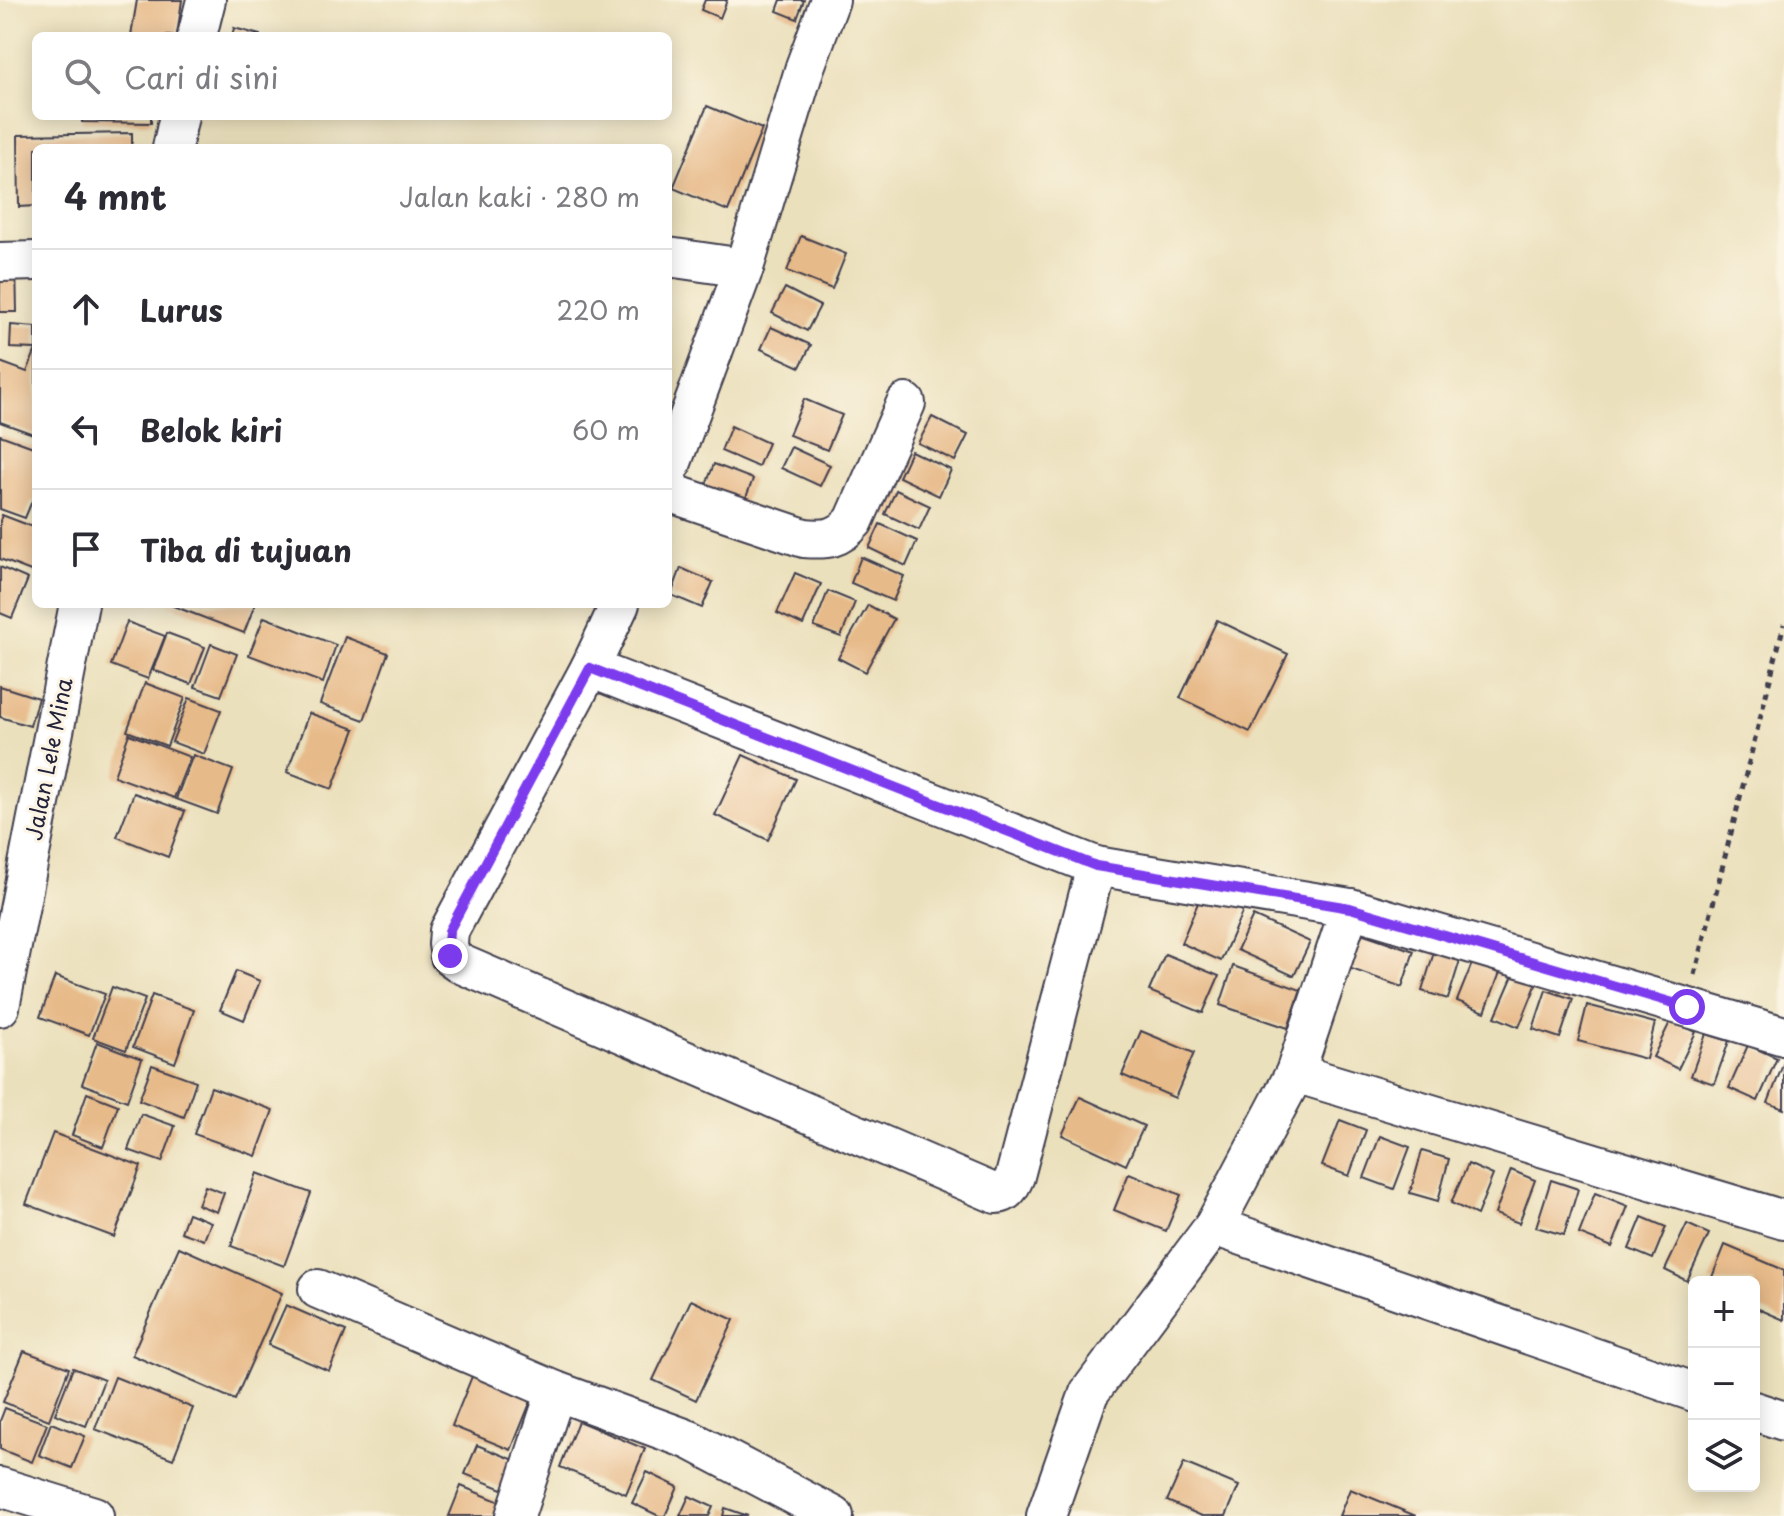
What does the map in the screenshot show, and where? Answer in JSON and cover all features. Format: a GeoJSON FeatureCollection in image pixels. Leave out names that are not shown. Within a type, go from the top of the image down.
{"type":"FeatureCollection","features":[{"type":"Feature","properties":{"kind":"street"},"geometry":{"type":"LineString","coordinates":[[198,32],[206,0]]}},
{"type":"Feature","properties":{"kind":"street"},"geometry":{"type":"LineString","coordinates":[[672,462],[744,268],[805,67],[830,0]]}},
{"type":"Feature","properties":{"kind":"street"},"geometry":{"type":"LineString","coordinates":[[173,144],[178,120]]}},
{"type":"Feature","properties":{"kind":"street"},"geometry":{"type":"LineString","coordinates":[[672,258],[744,268]]}},
{"type":"Feature","properties":{"kind":"street"},"geometry":{"type":"LineString","coordinates":[[0,262],[32,261]]}},
{"type":"Feature","properties":{"kind":"street"},"geometry":{"type":"LineString","coordinates":[[672,493],[804,538],[835,537],[854,521],[906,403]]}},
{"type":"Feature","properties":{"kind":"street","name":"Jalan Lele Mina"},"geometry":{"type":"LineString","coordinates":[[0,1007],[78,608]]}},
{"type":"Feature","properties":{"kind":"street"},"geometry":{"type":"LineString","coordinates":[[618,608],[590,668],[449,931],[450,956],[461,964],[1001,1194],[1009,1189],[1015,1176],[1096,866]]}},
{"type":"Feature","properties":{"kind":"street"},"geometry":{"type":"LineString","coordinates":[[590,668],[1096,866],[1350,908],[1784,1036]]}},
{"type":"Feature","properties":{"kind":"street"},"geometry":{"type":"LineString","coordinates":[[1046,1516],[1089,1393],[1214,1226],[1295,1073],[1350,908]]}},
{"type":"Feature","properties":{"kind":"street"},"geometry":{"type":"LineString","coordinates":[[1295,1073],[1784,1220]]}},
{"type":"Feature","properties":{"kind":"street"},"geometry":{"type":"LineString","coordinates":[[1214,1226],[1688,1390]]}},
{"type":"Feature","properties":{"kind":"street"},"geometry":{"type":"LineString","coordinates":[[318,1289],[556,1391],[690,1440],[834,1516]]}},
{"type":"Feature","properties":{"kind":"street"},"geometry":{"type":"LineString","coordinates":[[515,1516],[556,1391]]}},
{"type":"Feature","properties":{"kind":"street"},"geometry":{"type":"LineString","coordinates":[[1760,1413],[1784,1421]]}},
{"type":"Feature","properties":{"kind":"street"},"geometry":{"type":"LineString","coordinates":[[0,1487],[94,1516]]}},
{"type":"Feature","properties":{"kind":"path"},"geometry":{"type":"LineString","coordinates":[[1687,1007],[1784,624]]}},
{"type":"Feature","properties":{"kind":"building"},"geometry":{"type":"Polygon","coordinates":[[[137,0],[182,0],[178,32],[132,32],[137,0]]]}},
{"type":"Feature","properties":{"kind":"building"},"geometry":{"type":"Polygon","coordinates":[[[705,0],[727,0],[720,18],[701,10],[705,0]]]}},
{"type":"Feature","properties":{"kind":"building"},"geometry":{"type":"Polygon","coordinates":[[[781,0],[804,0],[797,19],[777,11],[781,0]]]}},
{"type":"Feature","properties":{"kind":"building"},"geometry":{"type":"Polygon","coordinates":[[[707,106],[762,129],[728,211],[673,188],[707,106]]]}},
{"type":"Feature","properties":{"kind":"building"},"geometry":{"type":"Polygon","coordinates":[[[82,120],[151,120],[151,123],[82,120]]]}},
{"type":"Feature","properties":{"kind":"building"},"geometry":{"type":"Polygon","coordinates":[[[132,133],[132,144],[32,144],[32,206],[19,207],[18,135],[132,133]]]}},
{"type":"Feature","properties":{"kind":"building"},"geometry":{"type":"Polygon","coordinates":[[[801,236],[846,254],[832,289],[787,271],[801,236]]]}},
{"type":"Feature","properties":{"kind":"building"},"geometry":{"type":"Polygon","coordinates":[[[0,264],[16,264],[17,312],[0,312],[0,264]]]}},
{"type":"Feature","properties":{"kind":"building"},"geometry":{"type":"Polygon","coordinates":[[[785,288],[820,306],[807,331],[772,313],[785,288]]]}},
{"type":"Feature","properties":{"kind":"building"},"geometry":{"type":"Polygon","coordinates":[[[11,325],[32,327],[32,349],[10,348],[11,325]]]}},
{"type":"Feature","properties":{"kind":"building"},"geometry":{"type":"Polygon","coordinates":[[[771,327],[811,345],[800,367],[761,349],[771,327]]]}},
{"type":"Feature","properties":{"kind":"building"},"geometry":{"type":"Polygon","coordinates":[[[32,359],[32,434],[0,422],[0,362],[27,372],[32,359]]]}},
{"type":"Feature","properties":{"kind":"building"},"geometry":{"type":"Polygon","coordinates":[[[804,399],[842,415],[827,450],[789,435],[804,399]]]}},
{"type":"Feature","properties":{"kind":"building"},"geometry":{"type":"Polygon","coordinates":[[[932,417],[968,435],[955,461],[918,443],[932,417]]]}},
{"type":"Feature","properties":{"kind":"building"},"geometry":{"type":"Polygon","coordinates":[[[731,426],[768,443],[758,467],[721,451],[731,426]]]}},
{"type":"Feature","properties":{"kind":"building"},"geometry":{"type":"Polygon","coordinates":[[[0,435],[32,447],[32,501],[25,518],[0,509],[0,435]]]}},
{"type":"Feature","properties":{"kind":"building"},"geometry":{"type":"Polygon","coordinates":[[[791,447],[830,465],[820,486],[781,468],[791,447]]]}},
{"type":"Feature","properties":{"kind":"building"},"geometry":{"type":"Polygon","coordinates":[[[911,451],[951,470],[939,496],[899,477],[911,451]]]}},
{"type":"Feature","properties":{"kind":"building"},"geometry":{"type":"Polygon","coordinates":[[[714,464],[753,479],[743,505],[704,490],[714,464]]]}},
{"type":"Feature","properties":{"kind":"building"},"geometry":{"type":"Polygon","coordinates":[[[896,490],[930,506],[919,530],[885,514],[896,490]]]}},
{"type":"Feature","properties":{"kind":"building"},"geometry":{"type":"Polygon","coordinates":[[[2,515],[32,526],[32,571],[0,559],[2,515]]]}},
{"type":"Feature","properties":{"kind":"building"},"geometry":{"type":"Polygon","coordinates":[[[880,524],[917,541],[906,566],[869,548],[880,524]]]}},
{"type":"Feature","properties":{"kind":"building"},"geometry":{"type":"Polygon","coordinates":[[[861,557],[904,576],[893,601],[851,583],[861,557]]]}},
{"type":"Feature","properties":{"kind":"building"},"geometry":{"type":"Polygon","coordinates":[[[0,567],[28,579],[12,618],[0,613],[0,567]]]}},
{"type":"Feature","properties":{"kind":"building"},"geometry":{"type":"Polygon","coordinates":[[[681,568],[713,582],[702,608],[672,595],[681,568]]]}},
{"type":"Feature","properties":{"kind":"building"},"geometry":{"type":"Polygon","coordinates":[[[795,573],[821,584],[803,625],[777,613],[795,573]]]}},
{"type":"Feature","properties":{"kind":"building"},"geometry":{"type":"Polygon","coordinates":[[[828,591],[855,602],[841,637],[814,627],[828,591]]]}},
{"type":"Feature","properties":{"kind":"building"},"geometry":{"type":"Polygon","coordinates":[[[868,605],[894,619],[865,672],[838,658],[868,605]]]}},
{"type":"Feature","properties":{"kind":"building"},"geometry":{"type":"Polygon","coordinates":[[[178,608],[253,608],[244,633],[178,608]]]}},
{"type":"Feature","properties":{"kind":"building"},"geometry":{"type":"Polygon","coordinates":[[[264,617],[336,645],[323,683],[249,655],[264,617]]]}},
{"type":"Feature","properties":{"kind":"building"},"geometry":{"type":"Polygon","coordinates":[[[1217,620],[1288,654],[1250,732],[1180,698],[1217,620]]]}},
{"type":"Feature","properties":{"kind":"building"},"geometry":{"type":"Polygon","coordinates":[[[127,622],[165,636],[148,679],[111,665],[127,622]]]}},
{"type":"Feature","properties":{"kind":"building"},"geometry":{"type":"Polygon","coordinates":[[[167,633],[205,647],[191,684],[153,670],[167,633]]]}},
{"type":"Feature","properties":{"kind":"building"},"geometry":{"type":"Polygon","coordinates":[[[345,637],[388,653],[364,720],[320,704],[345,637]]]}},
{"type":"Feature","properties":{"kind":"building"},"geometry":{"type":"Polygon","coordinates":[[[211,644],[237,654],[221,696],[195,687],[211,644]]]}},
{"type":"Feature","properties":{"kind":"building"},"geometry":{"type":"Polygon","coordinates":[[[145,683],[185,698],[167,746],[127,731],[145,683]]]}},
{"type":"Feature","properties":{"kind":"building"},"geometry":{"type":"Polygon","coordinates":[[[0,686],[38,698],[30,726],[0,717],[0,686]]]}},
{"type":"Feature","properties":{"kind":"building"},"geometry":{"type":"Polygon","coordinates":[[[189,698],[221,710],[204,754],[172,742],[189,698]]]}},
{"type":"Feature","properties":{"kind":"building"},"geometry":{"type":"Polygon","coordinates":[[[309,713],[355,729],[332,789],[287,772],[309,713]]]}},
{"type":"Feature","properties":{"kind":"building"},"geometry":{"type":"Polygon","coordinates":[[[129,734],[190,757],[174,798],[114,776],[129,734]]]}},
{"type":"Feature","properties":{"kind":"building"},"geometry":{"type":"Polygon","coordinates":[[[193,755],[233,770],[217,814],[176,799],[193,755]]]}},
{"type":"Feature","properties":{"kind":"building"},"geometry":{"type":"Polygon","coordinates":[[[743,755],[796,779],[768,840],[715,815],[743,755]]]}},
{"type":"Feature","properties":{"kind":"building"},"geometry":{"type":"Polygon","coordinates":[[[134,793],[185,811],[168,857],[117,837],[134,793]]]}},
{"type":"Feature","properties":{"kind":"building"},"geometry":{"type":"Polygon","coordinates":[[[1203,891],[1244,908],[1221,961],[1181,943],[1203,891]]]}},
{"type":"Feature","properties":{"kind":"building"},"geometry":{"type":"Polygon","coordinates":[[[1253,916],[1310,942],[1294,976],[1237,950],[1253,916]]]}},
{"type":"Feature","properties":{"kind":"building"},"geometry":{"type":"Polygon","coordinates":[[[1355,931],[1414,951],[1402,987],[1343,966],[1355,931]]]}},
{"type":"Feature","properties":{"kind":"building"},"geometry":{"type":"Polygon","coordinates":[[[1435,949],[1461,957],[1448,999],[1422,991],[1435,949]]]}},
{"type":"Feature","properties":{"kind":"building"},"geometry":{"type":"Polygon","coordinates":[[[1165,954],[1219,976],[1203,1013],[1149,991],[1165,954]]]}},
{"type":"Feature","properties":{"kind":"building"},"geometry":{"type":"Polygon","coordinates":[[[1475,956],[1502,967],[1485,1012],[1457,1001],[1475,956]]]}},
{"type":"Feature","properties":{"kind":"building"},"geometry":{"type":"Polygon","coordinates":[[[1233,966],[1301,990],[1288,1028],[1220,1005],[1233,966]]]}},
{"type":"Feature","properties":{"kind":"building"},"geometry":{"type":"Polygon","coordinates":[[[236,971],[260,981],[244,1020],[220,1010],[236,971]]]}},
{"type":"Feature","properties":{"kind":"building"},"geometry":{"type":"Polygon","coordinates":[[[1514,973],[1537,983],[1519,1027],[1495,1017],[1514,973]]]}},
{"type":"Feature","properties":{"kind":"building"},"geometry":{"type":"Polygon","coordinates":[[[55,976],[105,994],[89,1035],[40,1017],[55,976]]]}},
{"type":"Feature","properties":{"kind":"building"},"geometry":{"type":"Polygon","coordinates":[[[112,987],[145,999],[126,1050],[93,1038],[112,987]]]}},
{"type":"Feature","properties":{"kind":"building"},"geometry":{"type":"Polygon","coordinates":[[[1546,990],[1573,999],[1560,1038],[1533,1029],[1546,990]]]}},
{"type":"Feature","properties":{"kind":"building"},"geometry":{"type":"Polygon","coordinates":[[[152,995],[194,1010],[175,1063],[133,1047],[152,995]]]}},
{"type":"Feature","properties":{"kind":"building"},"geometry":{"type":"Polygon","coordinates":[[[1587,1005],[1655,1023],[1646,1059],[1578,1041],[1587,1005]]]}},
{"type":"Feature","properties":{"kind":"building"},"geometry":{"type":"Polygon","coordinates":[[[1671,1020],[1696,1032],[1678,1069],[1653,1057],[1671,1020]]]}},
{"type":"Feature","properties":{"kind":"building"},"geometry":{"type":"Polygon","coordinates":[[[1141,1031],[1194,1053],[1175,1098],[1122,1075],[1141,1031]]]}},
{"type":"Feature","properties":{"kind":"building"},"geometry":{"type":"Polygon","coordinates":[[[1706,1034],[1729,1041],[1714,1084],[1691,1076],[1706,1034]]]}},
{"type":"Feature","properties":{"kind":"building"},"geometry":{"type":"Polygon","coordinates":[[[97,1042],[142,1059],[127,1101],[82,1084],[97,1042]]]}},
{"type":"Feature","properties":{"kind":"building"},"geometry":{"type":"Polygon","coordinates":[[[1748,1045],[1777,1058],[1758,1101],[1729,1088],[1748,1045]]]}},
{"type":"Feature","properties":{"kind":"building"},"geometry":{"type":"Polygon","coordinates":[[[1784,1062],[1784,1109],[1768,1103],[1784,1062]]]}},
{"type":"Feature","properties":{"kind":"building"},"geometry":{"type":"Polygon","coordinates":[[[152,1065],[196,1081],[184,1117],[139,1100],[152,1065]]]}},
{"type":"Feature","properties":{"kind":"building"},"geometry":{"type":"Polygon","coordinates":[[[211,1087],[273,1110],[256,1156],[194,1134],[211,1087]]]}},
{"type":"Feature","properties":{"kind":"building"},"geometry":{"type":"Polygon","coordinates":[[[87,1093],[118,1105],[103,1147],[72,1135],[87,1093]]]}},
{"type":"Feature","properties":{"kind":"building"},"geometry":{"type":"Polygon","coordinates":[[[1080,1097],[1144,1126],[1126,1165],[1062,1135],[1080,1097]]]}},
{"type":"Feature","properties":{"kind":"building"},"geometry":{"type":"Polygon","coordinates":[[[141,1114],[175,1126],[162,1162],[128,1150],[141,1114]]]}},
{"type":"Feature","properties":{"kind":"building"},"geometry":{"type":"Polygon","coordinates":[[[1340,1120],[1366,1130],[1349,1176],[1322,1166],[1340,1120]]]}},
{"type":"Feature","properties":{"kind":"building"},"geometry":{"type":"Polygon","coordinates":[[[53,1133],[141,1166],[114,1237],[26,1204],[53,1133]]]}},
{"type":"Feature","properties":{"kind":"building"},"geometry":{"type":"Polygon","coordinates":[[[1380,1136],[1410,1147],[1394,1189],[1364,1178],[1380,1136]]]}},
{"type":"Feature","properties":{"kind":"building"},"geometry":{"type":"Polygon","coordinates":[[[1422,1151],[1449,1159],[1438,1201],[1410,1193],[1422,1151]]]}},
{"type":"Feature","properties":{"kind":"building"},"geometry":{"type":"Polygon","coordinates":[[[1468,1164],[1493,1175],[1477,1215],[1451,1203],[1468,1164]]]}},
{"type":"Feature","properties":{"kind":"building"},"geometry":{"type":"Polygon","coordinates":[[[1511,1170],[1535,1180],[1519,1223],[1495,1214],[1511,1170]]]}},
{"type":"Feature","properties":{"kind":"building"},"geometry":{"type":"Polygon","coordinates":[[[257,1173],[311,1193],[284,1266],[231,1246],[257,1173]]]}},
{"type":"Feature","properties":{"kind":"building"},"geometry":{"type":"Polygon","coordinates":[[[1129,1173],[1181,1195],[1166,1231],[1114,1210],[1129,1173]]]}},
{"type":"Feature","properties":{"kind":"building"},"geometry":{"type":"Polygon","coordinates":[[[1551,1180],[1578,1189],[1564,1235],[1536,1227],[1551,1180]]]}},
{"type":"Feature","properties":{"kind":"building"},"geometry":{"type":"Polygon","coordinates":[[[205,1186],[224,1193],[217,1212],[198,1205],[205,1186]]]}},
{"type":"Feature","properties":{"kind":"building"},"geometry":{"type":"Polygon","coordinates":[[[1595,1193],[1628,1206],[1612,1247],[1579,1234],[1595,1193]]]}},
{"type":"Feature","properties":{"kind":"building"},"geometry":{"type":"Polygon","coordinates":[[[188,1213],[211,1222],[204,1240],[181,1232],[188,1213]]]}},
{"type":"Feature","properties":{"kind":"building"},"geometry":{"type":"Polygon","coordinates":[[[1642,1217],[1666,1227],[1653,1259],[1629,1249],[1642,1217]]]}},
{"type":"Feature","properties":{"kind":"building"},"geometry":{"type":"Polygon","coordinates":[[[1687,1224],[1709,1234],[1687,1281],[1665,1270],[1687,1224]]]}},
{"type":"Feature","properties":{"kind":"building"},"geometry":{"type":"Polygon","coordinates":[[[1725,1245],[1784,1270],[1784,1320],[1760,1310],[1760,1276],[1712,1276],[1725,1245]]]}},
{"type":"Feature","properties":{"kind":"building"},"geometry":{"type":"Polygon","coordinates":[[[179,1247],[282,1293],[235,1400],[132,1355],[179,1247]]]}},
{"type":"Feature","properties":{"kind":"building"},"geometry":{"type":"Polygon","coordinates":[[[691,1300],[734,1320],[696,1400],[653,1380],[691,1300]]]}},
{"type":"Feature","properties":{"kind":"building"},"geometry":{"type":"Polygon","coordinates":[[[286,1305],[346,1331],[329,1371],[268,1345],[286,1305]]]}},
{"type":"Feature","properties":{"kind":"building"},"geometry":{"type":"Polygon","coordinates":[[[24,1351],[69,1368],[49,1420],[3,1402],[24,1351]]]}},
{"type":"Feature","properties":{"kind":"building"},"geometry":{"type":"Polygon","coordinates":[[[73,1368],[104,1380],[86,1426],[55,1414],[73,1368]]]}},
{"type":"Feature","properties":{"kind":"building"},"geometry":{"type":"Polygon","coordinates":[[[475,1369],[534,1393],[511,1450],[452,1426],[475,1369]]]}},
{"type":"Feature","properties":{"kind":"building"},"geometry":{"type":"Polygon","coordinates":[[[115,1377],[193,1408],[173,1459],[95,1429],[115,1377]]]}},
{"type":"Feature","properties":{"kind":"building"},"geometry":{"type":"Polygon","coordinates":[[[5,1408],[47,1424],[32,1462],[0,1449],[0,1421],[5,1408]]]}},
{"type":"Feature","properties":{"kind":"building"},"geometry":{"type":"Polygon","coordinates":[[[578,1421],[645,1449],[626,1494],[560,1467],[578,1421]]]}},
{"type":"Feature","properties":{"kind":"building"},"geometry":{"type":"Polygon","coordinates":[[[51,1423],[85,1436],[72,1468],[39,1455],[51,1423]]]}},
{"type":"Feature","properties":{"kind":"building"},"geometry":{"type":"Polygon","coordinates":[[[477,1445],[517,1461],[505,1490],[465,1474],[477,1445]]]}},
{"type":"Feature","properties":{"kind":"building"},"geometry":{"type":"Polygon","coordinates":[[[1184,1463],[1239,1486],[1226,1516],[1202,1516],[1167,1501],[1184,1463]]]}},
{"type":"Feature","properties":{"kind":"building"},"geometry":{"type":"Polygon","coordinates":[[[647,1472],[678,1487],[665,1516],[632,1503],[647,1472]]]}},
{"type":"Feature","properties":{"kind":"building"},"geometry":{"type":"Polygon","coordinates":[[[461,1486],[510,1506],[506,1516],[449,1516],[461,1486]]]}},
{"type":"Feature","properties":{"kind":"building"},"geometry":{"type":"Polygon","coordinates":[[[1350,1489],[1416,1516],[1339,1516],[1350,1489]]]}},
{"type":"Feature","properties":{"kind":"building"},"geometry":{"type":"Polygon","coordinates":[[[689,1496],[713,1507],[709,1516],[680,1516],[689,1496]]]}},
{"type":"Feature","properties":{"kind":"building"},"geometry":{"type":"Polygon","coordinates":[[[725,1508],[748,1516],[723,1516],[725,1508]]]}},
{"type":"Feature","properties":{"kind":"route"},"geometry":{"type":"LineString","coordinates":[[450,956],[449,931],[590,668],[1096,866],[1350,908],[1687,1007]]}}]}
